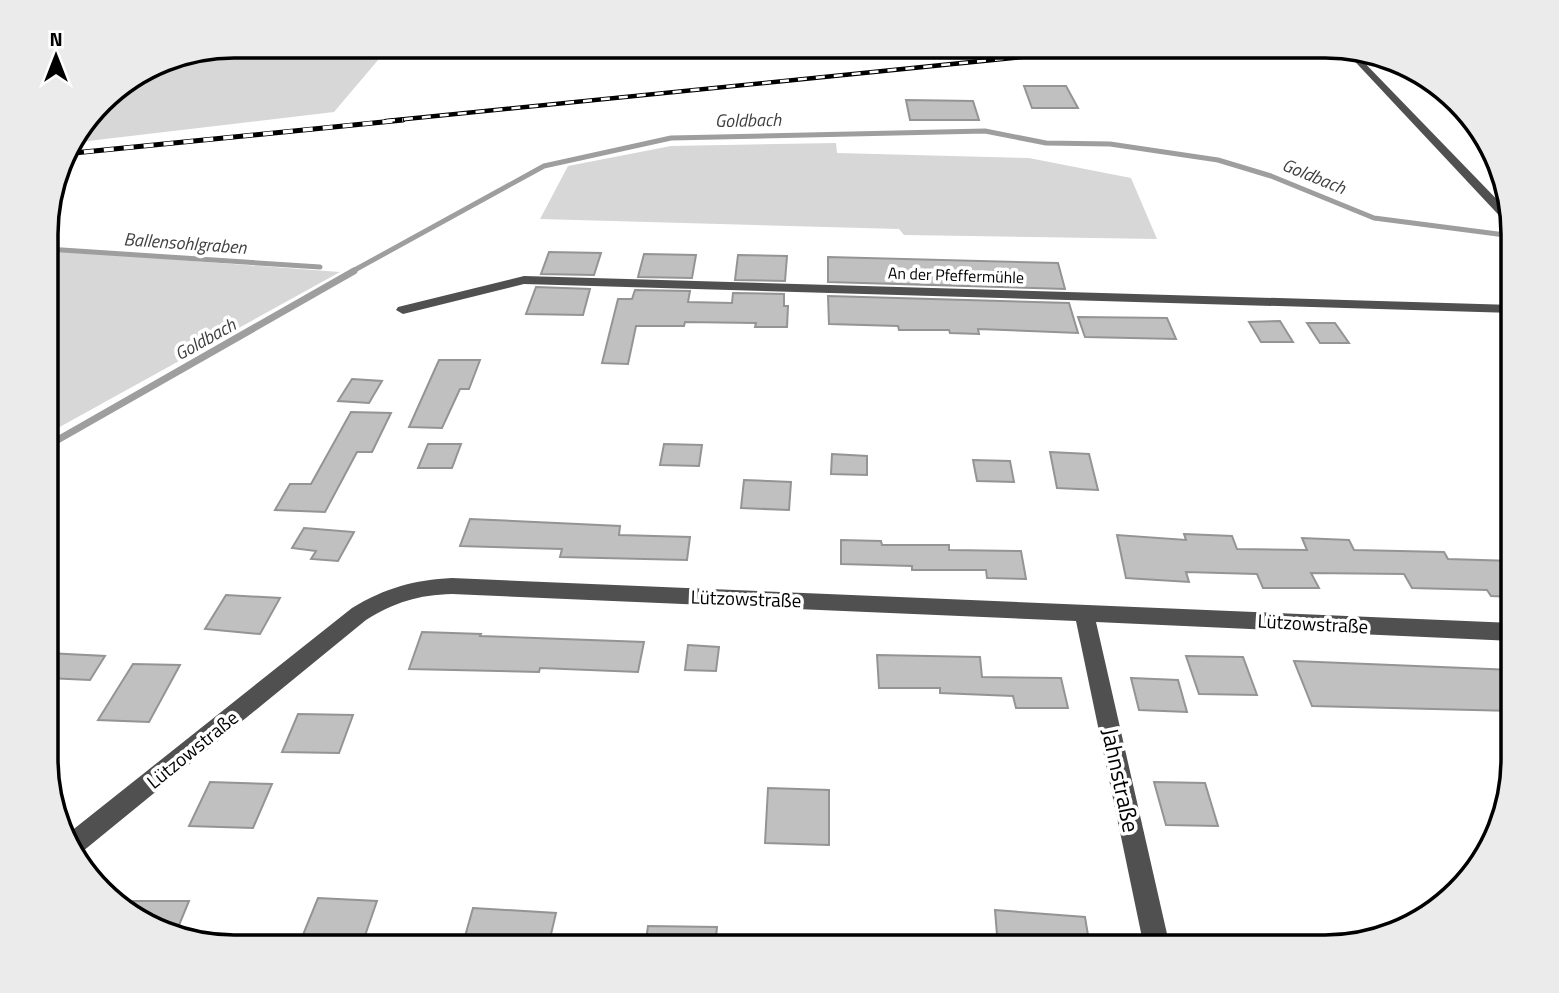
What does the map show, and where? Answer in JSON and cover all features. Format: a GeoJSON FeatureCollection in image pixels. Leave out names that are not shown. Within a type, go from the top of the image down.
{"type":"FeatureCollection","features":[{"type":"Feature","properties":{"kind":"street"},"geometry":{"type":"LineString","coordinates":[[1357,60],[1499,209]]}},
{"type":"Feature","properties":{"kind":"street","name":"An der Pfeffermühle"},"geometry":{"type":"LineString","coordinates":[[403,310],[524,280],[1501,309]]}},
{"type":"Feature","properties":{"kind":"street","name":"Lützowstraße"},"geometry":{"type":"LineString","coordinates":[[78,841],[359,614],[388,596],[416,586],[1501,631]]}},
{"type":"Feature","properties":{"kind":"street","name":"Jahnstraße"},"geometry":{"type":"LineString","coordinates":[[1084,613],[1154,935]]}},
{"type":"Feature","properties":{"kind":"shaded area"},"geometry":{"type":"Polygon","coordinates":[[[233,58],[380,58],[334,112],[83,142],[101,118],[126,94],[145,81],[188,64],[233,58]]]}},
{"type":"Feature","properties":{"kind":"shaded area"},"geometry":{"type":"Polygon","coordinates":[[[836,143],[837,153],[1029,158],[1131,178],[1157,239],[904,235],[899,229],[540,219],[568,166],[671,146],[836,143]]]}},
{"type":"Feature","properties":{"kind":"shaded area"},"geometry":{"type":"Polygon","coordinates":[[[58,251],[340,272],[58,428],[58,251]]]}},
{"type":"Feature","properties":{"kind":"building"},"geometry":{"type":"Polygon","coordinates":[[[1024,86],[1066,86],[1078,108],[1032,108],[1024,86]]]}},
{"type":"Feature","properties":{"kind":"building"},"geometry":{"type":"Polygon","coordinates":[[[906,100],[973,101],[979,120],[910,120],[906,100]]]}},
{"type":"Feature","properties":{"kind":"building"},"geometry":{"type":"Polygon","coordinates":[[[549,252],[601,253],[594,275],[541,274],[549,252]]]}},
{"type":"Feature","properties":{"kind":"building"},"geometry":{"type":"Polygon","coordinates":[[[644,254],[696,255],[692,278],[638,277],[644,254]]]}},
{"type":"Feature","properties":{"kind":"building"},"geometry":{"type":"Polygon","coordinates":[[[738,255],[787,256],[785,281],[735,280],[738,255]]]}},
{"type":"Feature","properties":{"kind":"building"},"geometry":{"type":"Polygon","coordinates":[[[828,257],[1058,263],[1065,289],[828,282],[828,257]]]}},
{"type":"Feature","properties":{"kind":"building"},"geometry":{"type":"Polygon","coordinates":[[[536,287],[590,289],[583,315],[526,314],[536,287]]]}},
{"type":"Feature","properties":{"kind":"building"},"geometry":{"type":"Polygon","coordinates":[[[635,290],[690,291],[688,302],[732,303],[733,293],[784,294],[784,306],[788,306],[787,327],[755,327],[756,323],[685,322],[684,326],[636,326],[628,364],[602,363],[618,299],[632,299],[635,290]]]}},
{"type":"Feature","properties":{"kind":"building"},"geometry":{"type":"Polygon","coordinates":[[[828,296],[1069,303],[1078,333],[978,329],[979,334],[950,333],[949,330],[899,330],[898,326],[829,324],[828,296]]]}},
{"type":"Feature","properties":{"kind":"building"},"geometry":{"type":"Polygon","coordinates":[[[1078,317],[1167,318],[1176,339],[1085,337],[1078,317]]]}},
{"type":"Feature","properties":{"kind":"building"},"geometry":{"type":"Polygon","coordinates":[[[1280,321],[1293,342],[1261,342],[1249,322],[1280,321]]]}},
{"type":"Feature","properties":{"kind":"building"},"geometry":{"type":"Polygon","coordinates":[[[1307,323],[1335,323],[1349,343],[1320,343],[1307,323]]]}},
{"type":"Feature","properties":{"kind":"building"},"geometry":{"type":"Polygon","coordinates":[[[439,360],[480,360],[469,389],[460,389],[442,428],[409,427],[439,360]]]}},
{"type":"Feature","properties":{"kind":"building"},"geometry":{"type":"Polygon","coordinates":[[[352,379],[382,381],[369,403],[338,401],[352,379]]]}},
{"type":"Feature","properties":{"kind":"building"},"geometry":{"type":"Polygon","coordinates":[[[351,412],[391,413],[372,452],[357,452],[325,512],[275,510],[290,484],[311,484],[351,412]]]}},
{"type":"Feature","properties":{"kind":"building"},"geometry":{"type":"Polygon","coordinates":[[[428,444],[461,444],[452,468],[418,468],[428,444]]]}},
{"type":"Feature","properties":{"kind":"building"},"geometry":{"type":"Polygon","coordinates":[[[664,444],[702,445],[699,466],[660,465],[664,444]]]}},
{"type":"Feature","properties":{"kind":"building"},"geometry":{"type":"Polygon","coordinates":[[[1050,452],[1089,454],[1098,490],[1057,488],[1050,452]]]}},
{"type":"Feature","properties":{"kind":"building"},"geometry":{"type":"Polygon","coordinates":[[[832,454],[867,456],[867,475],[831,474],[832,454]]]}},
{"type":"Feature","properties":{"kind":"building"},"geometry":{"type":"Polygon","coordinates":[[[973,460],[1010,461],[1014,482],[977,481],[973,460]]]}},
{"type":"Feature","properties":{"kind":"building"},"geometry":{"type":"Polygon","coordinates":[[[744,480],[791,482],[789,510],[741,508],[744,480]]]}},
{"type":"Feature","properties":{"kind":"building"},"geometry":{"type":"Polygon","coordinates":[[[470,519],[620,526],[619,535],[690,537],[687,560],[560,557],[562,549],[460,546],[470,519]]]}},
{"type":"Feature","properties":{"kind":"building"},"geometry":{"type":"Polygon","coordinates":[[[304,528],[354,532],[338,561],[311,559],[316,551],[292,548],[304,528]]]}},
{"type":"Feature","properties":{"kind":"building"},"geometry":{"type":"Polygon","coordinates":[[[1184,534],[1232,536],[1237,549],[1307,550],[1302,538],[1349,540],[1354,550],[1444,552],[1448,559],[1501,561],[1501,596],[1491,596],[1487,590],[1412,588],[1404,574],[1311,573],[1319,588],[1263,588],[1257,574],[1186,572],[1189,582],[1126,578],[1117,535],[1186,540],[1184,534]]]}},
{"type":"Feature","properties":{"kind":"building"},"geometry":{"type":"Polygon","coordinates":[[[841,540],[881,541],[882,545],[949,545],[949,550],[1021,551],[1026,579],[987,578],[986,570],[912,570],[912,566],[841,564],[841,540]]]}},
{"type":"Feature","properties":{"kind":"building"},"geometry":{"type":"Polygon","coordinates":[[[226,595],[280,598],[260,634],[205,629],[226,595]]]}},
{"type":"Feature","properties":{"kind":"building"},"geometry":{"type":"Polygon","coordinates":[[[422,632],[644,642],[638,672],[540,668],[539,672],[409,669],[422,632]]]}},
{"type":"Feature","properties":{"kind":"building"},"geometry":{"type":"Polygon","coordinates":[[[688,645],[719,647],[716,671],[685,670],[688,645]]]}},
{"type":"Feature","properties":{"kind":"building"},"geometry":{"type":"Polygon","coordinates":[[[58,654],[105,656],[90,680],[58,679],[58,654]]]}},
{"type":"Feature","properties":{"kind":"building"},"geometry":{"type":"Polygon","coordinates":[[[877,655],[980,657],[982,677],[1061,678],[1068,708],[1016,708],[1013,696],[940,693],[940,688],[879,688],[877,655]]]}},
{"type":"Feature","properties":{"kind":"building"},"geometry":{"type":"Polygon","coordinates":[[[1186,656],[1243,657],[1257,695],[1199,694],[1186,656]]]}},
{"type":"Feature","properties":{"kind":"building"},"geometry":{"type":"Polygon","coordinates":[[[1294,661],[1501,670],[1501,711],[1312,706],[1294,661]]]}},
{"type":"Feature","properties":{"kind":"building"},"geometry":{"type":"Polygon","coordinates":[[[133,664],[180,665],[149,722],[98,720],[133,664]]]}},
{"type":"Feature","properties":{"kind":"building"},"geometry":{"type":"Polygon","coordinates":[[[1131,678],[1178,680],[1187,712],[1139,710],[1131,678]]]}},
{"type":"Feature","properties":{"kind":"building"},"geometry":{"type":"Polygon","coordinates":[[[298,714],[353,715],[339,753],[282,752],[298,714]]]}},
{"type":"Feature","properties":{"kind":"building"},"geometry":{"type":"Polygon","coordinates":[[[210,782],[272,784],[253,828],[189,826],[210,782]]]}},
{"type":"Feature","properties":{"kind":"building"},"geometry":{"type":"Polygon","coordinates":[[[1154,782],[1205,783],[1218,826],[1166,825],[1154,782]]]}},
{"type":"Feature","properties":{"kind":"building"},"geometry":{"type":"Polygon","coordinates":[[[768,788],[829,790],[829,845],[765,843],[768,788]]]}},
{"type":"Feature","properties":{"kind":"building"},"geometry":{"type":"Polygon","coordinates":[[[318,898],[377,901],[365,935],[303,935],[318,898]]]}},
{"type":"Feature","properties":{"kind":"building"},"geometry":{"type":"Polygon","coordinates":[[[129,901],[189,901],[179,926],[156,917],[129,901]]]}},
{"type":"Feature","properties":{"kind":"building"},"geometry":{"type":"Polygon","coordinates":[[[473,908],[556,913],[551,935],[465,935],[473,908]]]}},
{"type":"Feature","properties":{"kind":"building"},"geometry":{"type":"Polygon","coordinates":[[[995,910],[1085,917],[1088,935],[997,935],[995,910]]]}},
{"type":"Feature","properties":{"kind":"building"},"geometry":{"type":"Polygon","coordinates":[[[648,926],[717,927],[716,935],[647,935],[648,926]]]}},
{"type":"Feature","properties":{"kind":"waterway","name":"Goldbach"},"geometry":{"type":"LineString","coordinates":[[351,272],[544,166],[671,138],[985,131],[1046,143],[1110,144],[1218,160],[1271,176],[1374,218],[1501,234]]}},
{"type":"Feature","properties":{"kind":"waterway","name":"Ballensohlgraben"},"geometry":{"type":"LineString","coordinates":[[58,250],[320,267]]}},
{"type":"Feature","properties":{"kind":"waterway","name":"Goldbach"},"geometry":{"type":"LineString","coordinates":[[58,440],[354,271]]}},
{"type":"Feature","properties":{"kind":"railway"},"geometry":{"type":"LineString","coordinates":[[386,121],[1012,58]]}},
{"type":"Feature","properties":{"kind":"railway"},"geometry":{"type":"LineString","coordinates":[[77,153],[403,120]]}}]}
